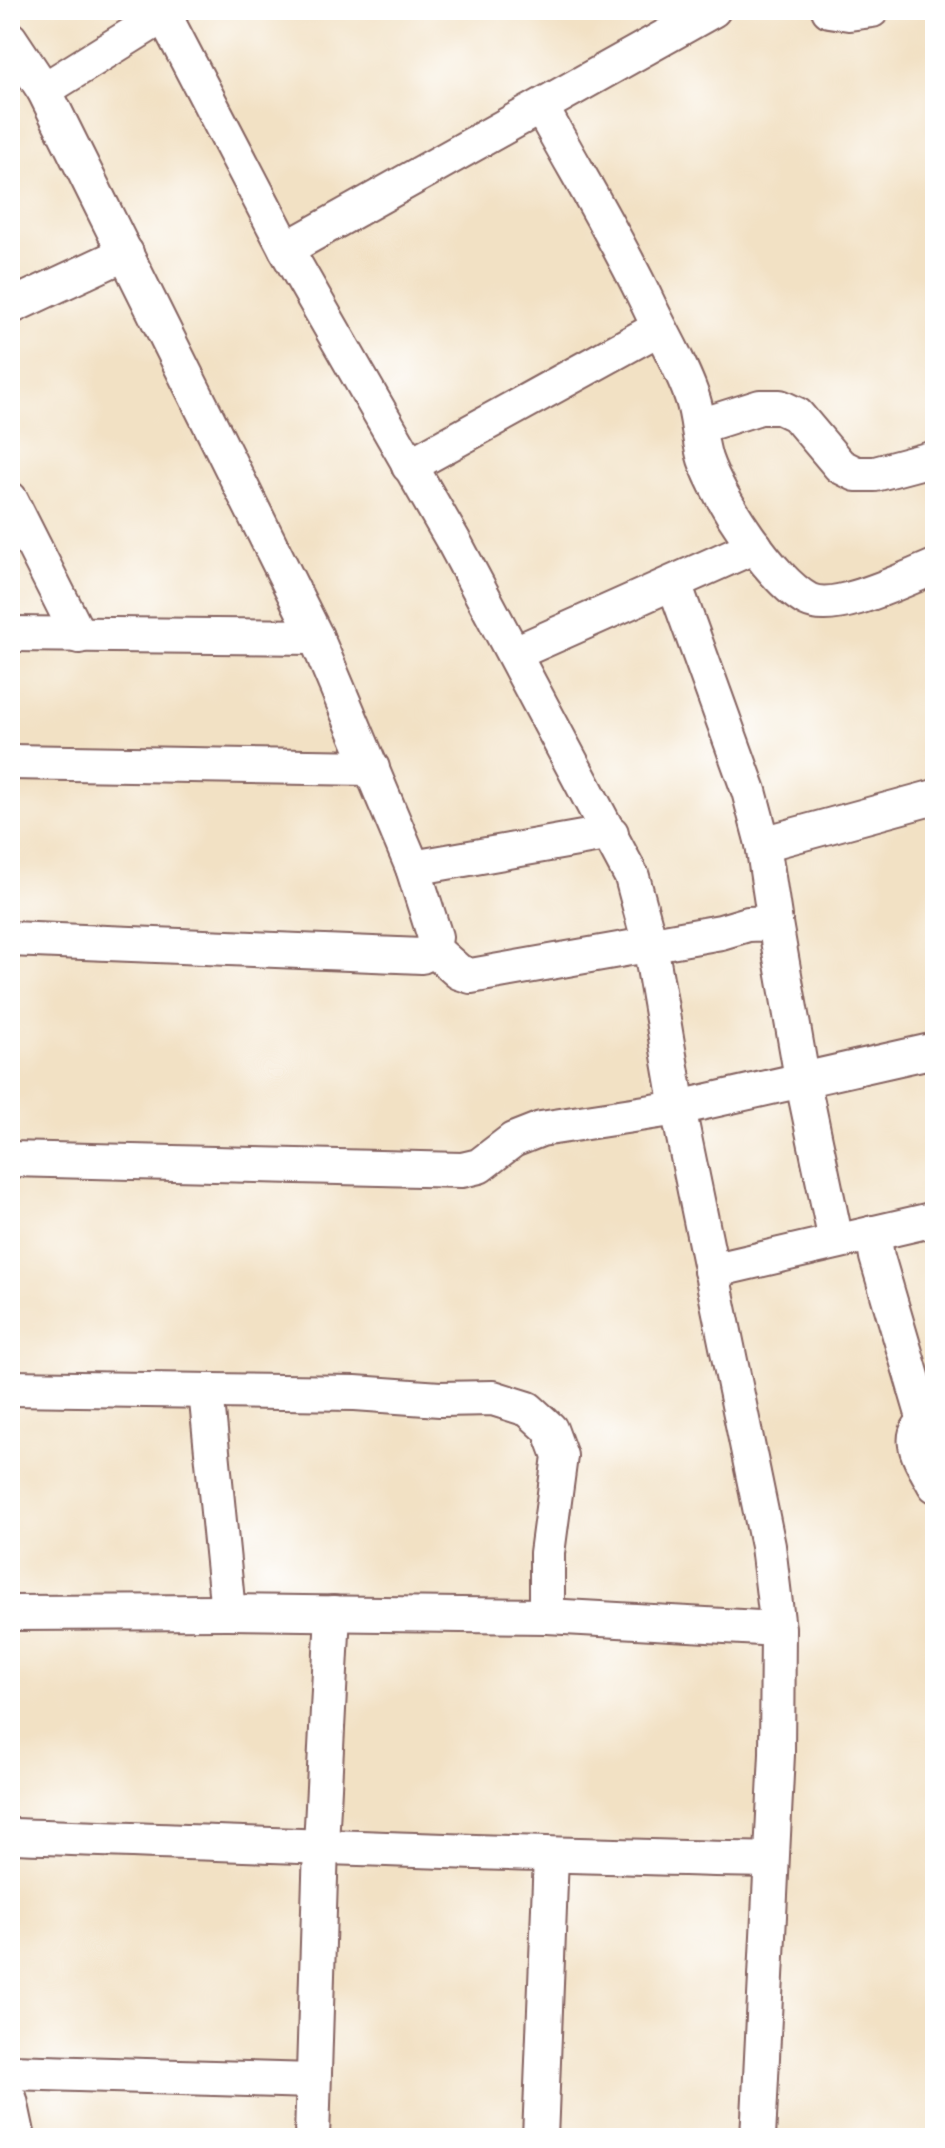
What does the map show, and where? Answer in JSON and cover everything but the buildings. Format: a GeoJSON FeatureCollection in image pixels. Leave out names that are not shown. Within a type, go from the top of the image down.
{"type":"FeatureCollection","features":[{"type":"Feature","properties":{"kind":"street"},"geometry":{"type":"LineString","coordinates":[[286,249],[713,10]]}},
{"type":"Feature","properties":{"kind":"street"},"geometry":{"type":"LineString","coordinates":[[829,10],[849,13],[872,10]]}},
{"type":"Feature","properties":{"kind":"street"},"geometry":{"type":"LineString","coordinates":[[44,90],[168,12],[286,249],[515,653],[632,877],[650,944],[678,1108],[768,1546],[778,1629],[777,1754],[758,2138]]}},
{"type":"Feature","properties":{"kind":"street"},"geometry":{"type":"LineString","coordinates":[[10,39],[44,90],[316,637],[413,868],[435,937],[433,949],[422,956],[10,939]]}},
{"type":"Feature","properties":{"kind":"street"},"geometry":{"type":"LineString","coordinates":[[541,107],[659,328],[692,397],[704,455],[715,485],[755,546],[787,583],[809,600],[825,604],[843,602],[935,567]]}},
{"type":"Feature","properties":{"kind":"street"},"geometry":{"type":"LineString","coordinates":[[10,307],[126,253]]}},
{"type":"Feature","properties":{"kind":"street"},"geometry":{"type":"LineString","coordinates":[[409,466],[659,328]]}},
{"type":"Feature","properties":{"kind":"street"},"geometry":{"type":"LineString","coordinates":[[700,426],[760,407],[780,407],[797,415],[840,466],[856,474],[875,474],[935,458]]}},
{"type":"Feature","properties":{"kind":"street"},"geometry":{"type":"LineString","coordinates":[[10,499],[79,636]]}},
{"type":"Feature","properties":{"kind":"street"},"geometry":{"type":"LineString","coordinates":[[515,653],[755,546]]}},
{"type":"Feature","properties":{"kind":"street"},"geometry":{"type":"LineString","coordinates":[[674,583],[749,791],[763,844],[802,1078],[836,1241]]}},
{"type":"Feature","properties":{"kind":"street"},"geometry":{"type":"LineString","coordinates":[[10,634],[316,637]]}},
{"type":"Feature","properties":{"kind":"street"},"geometry":{"type":"LineString","coordinates":[[10,762],[372,768]]}},
{"type":"Feature","properties":{"kind":"street"},"geometry":{"type":"LineString","coordinates":[[763,844],[935,797]]}},
{"type":"Feature","properties":{"kind":"street"},"geometry":{"type":"LineString","coordinates":[[413,868],[611,833]]}},
{"type":"Feature","properties":{"kind":"street"},"geometry":{"type":"LineString","coordinates":[[433,949],[459,972],[471,976],[748,924],[775,923]]}},
{"type":"Feature","properties":{"kind":"street"},"geometry":{"type":"LineString","coordinates":[[10,1159],[462,1170],[479,1166],[513,1140],[541,1129],[678,1108],[935,1050]]}},
{"type":"Feature","properties":{"kind":"street"},"geometry":{"type":"LineString","coordinates":[[711,1271],[935,1219]]}},
{"type":"Feature","properties":{"kind":"street"},"geometry":{"type":"LineString","coordinates":[[873,1233],[877,1257],[930,1420],[916,1434],[915,1449],[935,1485]]}},
{"type":"Feature","properties":{"kind":"street"},"geometry":{"type":"LineString","coordinates":[[10,1388],[493,1398],[528,1409],[550,1429],[560,1456],[547,1553],[547,1616]]}},
{"type":"Feature","properties":{"kind":"street"},"geometry":{"type":"LineString","coordinates":[[206,1391],[228,1612]]}},
{"type":"Feature","properties":{"kind":"street"},"geometry":{"type":"LineString","coordinates":[[10,1613],[547,1616],[778,1629]]}},
{"type":"Feature","properties":{"kind":"street"},"geometry":{"type":"LineString","coordinates":[[312,2138],[321,1845],[333,1613]]}},
{"type":"Feature","properties":{"kind":"street"},"geometry":{"type":"LineString","coordinates":[[10,1836],[321,1845],[551,1856],[771,1860]]}},
{"type":"Feature","properties":{"kind":"street"},"geometry":{"type":"LineString","coordinates":[[540,2138],[551,1856]]}},
{"type":"Feature","properties":{"kind":"street"},"geometry":{"type":"LineString","coordinates":[[10,2072],[313,2081]]}},
{"type":"Feature","properties":{"kind":"street"},"geometry":{"type":"LineString","coordinates":[[10,2100],[18,2138]]}}]}
